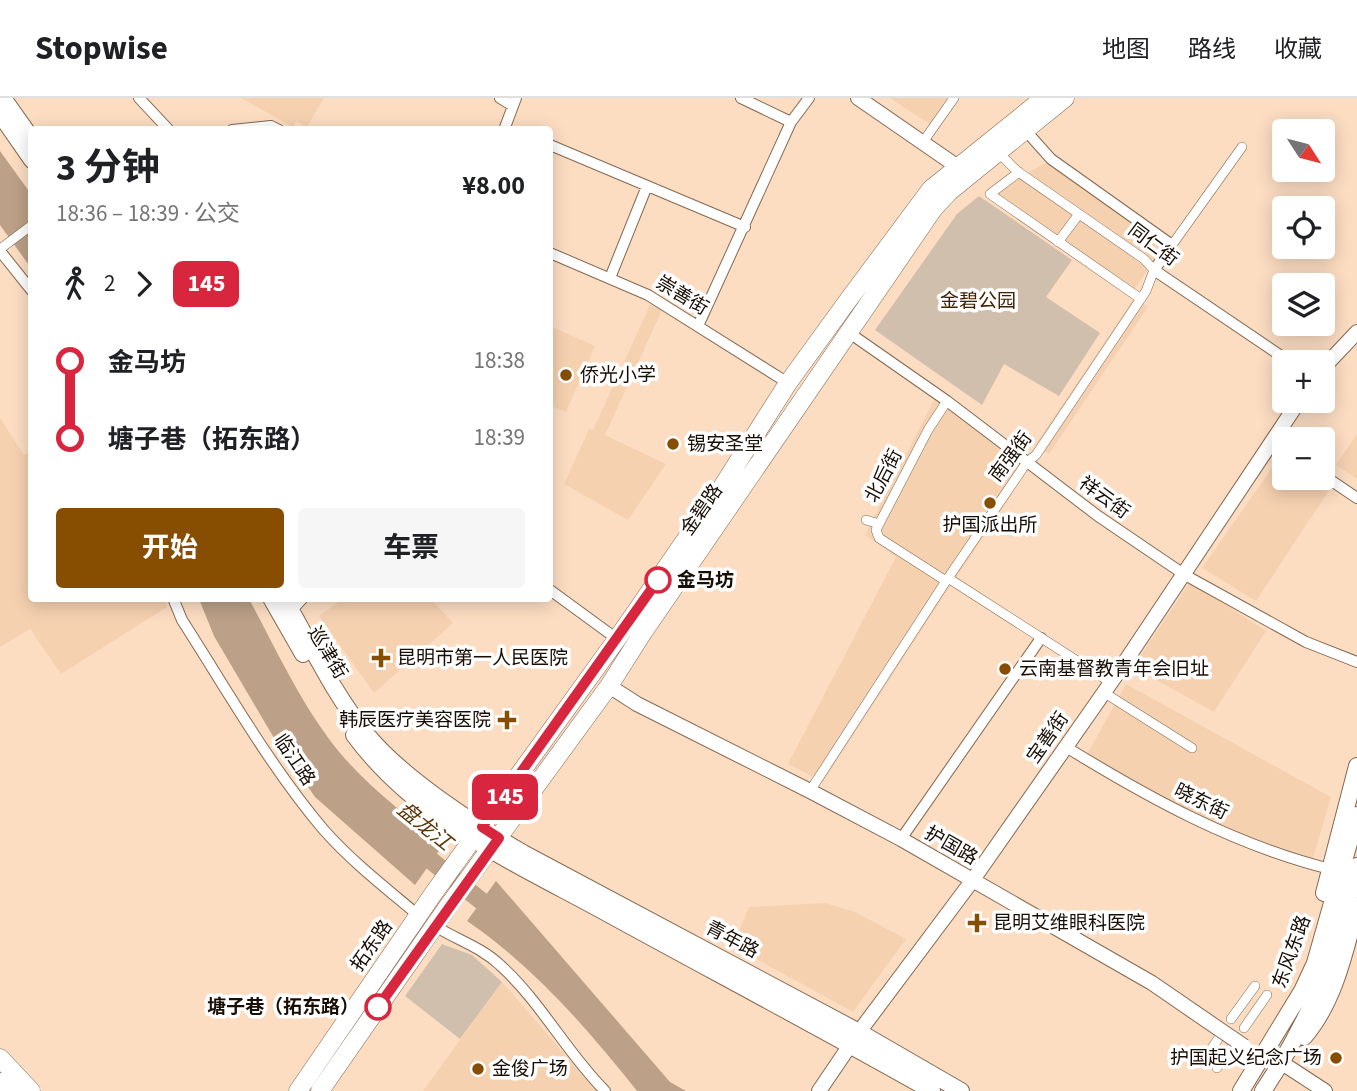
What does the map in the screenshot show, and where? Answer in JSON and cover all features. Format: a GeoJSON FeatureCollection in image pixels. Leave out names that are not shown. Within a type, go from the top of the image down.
{"type":"FeatureCollection","features":[{"type":"Feature","properties":{"kind":"main road"},"geometry":{"type":"LineString","coordinates":[[3,98],[28,133]]}},
{"type":"Feature","properties":{"kind":"main road","name":"金碧路"},"geometry":{"type":"LineString","coordinates":[[433,894],[617,639],[722,487],[788,383],[931,190],[1044,98]]}},
{"type":"Feature","properties":{"kind":"main road","name":"金碧路"},"geometry":{"type":"LineString","coordinates":[[449,905],[609,686],[934,208],[950,191],[1065,98]]}},
{"type":"Feature","properties":{"kind":"main road"},"geometry":{"type":"LineString","coordinates":[[0,114],[28,154]]}},
{"type":"Feature","properties":{"kind":"main road","name":"巡津街"},"geometry":{"type":"LineString","coordinates":[[273,602],[339,713],[373,758],[398,784],[474,839]]}},
{"type":"Feature","properties":{"kind":"main road","name":"巡津街"},"geometry":{"type":"LineString","coordinates":[[287,605],[348,708],[369,737],[474,839]]}},
{"type":"Feature","properties":{"kind":"main road"},"geometry":{"type":"LineString","coordinates":[[1273,1041],[1312,939],[1357,766]]}},
{"type":"Feature","properties":{"kind":"main road","name":"东风东路"},"geometry":{"type":"LineString","coordinates":[[1241,1091],[1302,991],[1315,963],[1357,815]]}},
{"type":"Feature","properties":{"kind":"main road","name":"青年路"},"geometry":{"type":"LineString","coordinates":[[474,839],[494,844],[855,1038],[961,1091]]}},
{"type":"Feature","properties":{"kind":"main road","name":"东风东路"},"geometry":{"type":"LineString","coordinates":[[1263,1091],[1282,1063],[1328,965],[1357,866]]}},
{"type":"Feature","properties":{"kind":"main road","name":"拓东路"},"geometry":{"type":"LineString","coordinates":[[298,1091],[433,894]]}},
{"type":"Feature","properties":{"kind":"main road","name":"拓东路"},"geometry":{"type":"LineString","coordinates":[[320,1091],[449,905]]}},
{"type":"Feature","properties":{"kind":"main road"},"geometry":{"type":"LineString","coordinates":[[1282,1063],[1309,1031],[1331,995],[1357,906]]}},
{"type":"Feature","properties":{"kind":"main road","name":"青年路"},"geometry":{"type":"LineString","coordinates":[[855,1038],[932,1091]]}},
{"type":"Feature","properties":{"kind":"main road"},"geometry":{"type":"LineString","coordinates":[[0,1058],[31,1091]]}},
{"type":"Feature","properties":{"kind":"main road"},"geometry":{"type":"LineString","coordinates":[[0,1082],[16,1091]]}},
{"type":"Feature","properties":{"kind":"street"},"geometry":{"type":"LineString","coordinates":[[139,98],[165,126]]}},
{"type":"Feature","properties":{"kind":"street"},"geometry":{"type":"LineString","coordinates":[[500,98],[514,102],[508,126]]}},
{"type":"Feature","properties":{"kind":"street"},"geometry":{"type":"LineString","coordinates":[[741,98],[791,121]]}},
{"type":"Feature","properties":{"kind":"street"},"geometry":{"type":"LineString","coordinates":[[698,326],[791,121],[809,98]]}},
{"type":"Feature","properties":{"kind":"street"},"geometry":{"type":"LineString","coordinates":[[858,98],[958,167]]}},
{"type":"Feature","properties":{"kind":"street"},"geometry":{"type":"LineString","coordinates":[[923,142],[954,98]]}},
{"type":"Feature","properties":{"kind":"street"},"geometry":{"type":"LineString","coordinates":[[1026,131],[1051,159],[1172,244]]}},
{"type":"Feature","properties":{"kind":"street"},"geometry":{"type":"LineString","coordinates":[[553,146],[745,227]]}},
{"type":"Feature","properties":{"kind":"street","name":"南强街"},"geometry":{"type":"LineString","coordinates":[[810,791],[947,580],[1027,462],[1037,455],[1141,299],[1154,270],[1242,147]]}},
{"type":"Feature","properties":{"kind":"street","name":"同仁街"},"geometry":{"type":"LineString","coordinates":[[998,152],[1020,172],[1144,259],[1154,270],[1272,350]]}},
{"type":"Feature","properties":{"kind":"street"},"geometry":{"type":"LineString","coordinates":[[1020,172],[990,194],[1141,299]]}},
{"type":"Feature","properties":{"kind":"street"},"geometry":{"type":"LineString","coordinates":[[610,278],[647,186]]}},
{"type":"Feature","properties":{"kind":"street"},"geometry":{"type":"LineString","coordinates":[[1058,242],[1079,214]]}},
{"type":"Feature","properties":{"kind":"street"},"geometry":{"type":"LineString","coordinates":[[28,228],[3,248],[28,285]]}},
{"type":"Feature","properties":{"kind":"street","name":"崇善街"},"geometry":{"type":"LineString","coordinates":[[553,254],[648,295],[788,383]]}},
{"type":"Feature","properties":{"kind":"street","name":"祥云街"},"geometry":{"type":"LineString","coordinates":[[848,332],[947,401],[1098,516],[1185,575],[1306,642],[1357,663]]}},
{"type":"Feature","properties":{"kind":"street"},"geometry":{"type":"LineString","coordinates":[[1335,355],[1357,332]]}},
{"type":"Feature","properties":{"kind":"street","name":"北后街"},"geometry":{"type":"LineString","coordinates":[[947,401],[928,430],[876,530],[879,538],[947,580]]}},
{"type":"Feature","properties":{"kind":"street","name":"宝善街"},"geometry":{"type":"LineString","coordinates":[[819,1091],[1066,747],[1185,575],[1272,440]]}},
{"type":"Feature","properties":{"kind":"street"},"geometry":{"type":"LineString","coordinates":[[1335,483],[1357,498]]}},
{"type":"Feature","properties":{"kind":"street"},"geometry":{"type":"LineString","coordinates":[[866,520],[879,524]]}},
{"type":"Feature","properties":{"kind":"street"},"geometry":{"type":"LineString","coordinates":[[947,580],[1041,638],[1192,748]]}},
{"type":"Feature","properties":{"kind":"street"},"geometry":{"type":"LineString","coordinates":[[553,592],[617,639]]}},
{"type":"Feature","properties":{"kind":"street","name":"临江路"},"geometry":{"type":"LineString","coordinates":[[175,602],[182,620],[299,799],[353,860],[419,916]]}},
{"type":"Feature","properties":{"kind":"street"},"geometry":{"type":"LineString","coordinates":[[901,839],[1041,638]]}},
{"type":"Feature","properties":{"kind":"street","name":"护国路"},"geometry":{"type":"LineString","coordinates":[[609,686],[660,716],[901,839],[1152,983],[1237,1047],[1262,1058]]}},
{"type":"Feature","properties":{"kind":"street","name":"晓东街"},"geometry":{"type":"LineString","coordinates":[[1066,747],[1145,794],[1212,829],[1279,854],[1330,869]]}},
{"type":"Feature","properties":{"kind":"street"},"geometry":{"type":"LineString","coordinates":[[435,926],[484,952],[526,991],[569,1050],[605,1091]]}},
{"type":"Feature","properties":{"kind":"street"},"geometry":{"type":"LineString","coordinates":[[1231,1019],[1255,986]]}},
{"type":"Feature","properties":{"kind":"street"},"geometry":{"type":"LineString","coordinates":[[1244,1028],[1267,995]]}},
{"type":"Feature","properties":{"kind":"street"},"geometry":{"type":"LineString","coordinates":[[1204,1060],[1217,1033]]}},
{"type":"Feature","properties":{"kind":"street"},"geometry":{"type":"LineString","coordinates":[[1217,1068],[1237,1047]]}},
{"type":"Feature","properties":{"kind":"street"},"geometry":{"type":"LineString","coordinates":[[1282,1063],[1325,1091]]}},
{"type":"Feature","properties":{"kind":"shaded area"},"geometry":{"type":"Polygon","coordinates":[[[241,98],[324,98],[308,126],[296,121],[291,126],[241,98]]]}},
{"type":"Feature","properties":{"kind":"shaded area"},"geometry":{"type":"Polygon","coordinates":[[[890,98],[950,98],[931,125],[890,98]]]}},
{"type":"Feature","properties":{"kind":"shaded area"},"geometry":{"type":"Polygon","coordinates":[[[0,151],[28,190],[28,264],[0,225],[0,151]]]}},
{"type":"Feature","properties":{"kind":"shaded area"},"geometry":{"type":"Polygon","coordinates":[[[1056,157],[1171,236],[1129,297],[985,197],[1056,157]]]}},
{"type":"Feature","properties":{"kind":"shaded area"},"geometry":{"type":"Polygon","coordinates":[[[1134,298],[1148,307],[1049,454],[1035,445],[1134,298]]]}},
{"type":"Feature","properties":{"kind":"shaded area"},"geometry":{"type":"Polygon","coordinates":[[[650,305],[662,310],[605,435],[666,464],[628,520],[564,484],[589,429],[593,430],[650,305]]]}},
{"type":"Feature","properties":{"kind":"shaded area","name":"侨光小学"},"geometry":{"type":"Polygon","coordinates":[[[553,327],[595,346],[566,412],[553,406],[553,327]]]}},
{"type":"Feature","properties":{"kind":"shaded area"},"geometry":{"type":"Polygon","coordinates":[[[936,396],[1029,468],[957,577],[1093,666],[1088,674],[951,585],[823,782],[788,764],[896,557],[865,535],[936,396]]]}},
{"type":"Feature","properties":{"kind":"shaded area"},"geometry":{"type":"Polygon","coordinates":[[[0,418],[24,455],[28,453],[28,602],[165,602],[167,607],[61,674],[30,629],[0,647],[0,418]]]}},
{"type":"Feature","properties":{"kind":"shaded area"},"geometry":{"type":"Polygon","coordinates":[[[1357,434],[1357,479],[1336,465],[1357,434]]]}},
{"type":"Feature","properties":{"kind":"shaded area"},"geometry":{"type":"Polygon","coordinates":[[[1272,468],[1272,490],[1329,490],[1256,601],[1202,568],[1272,468]]]}},
{"type":"Feature","properties":{"kind":"shaded area"},"geometry":{"type":"Polygon","coordinates":[[[1190,582],[1266,631],[1214,712],[1133,667],[1190,582]]]}},
{"type":"Feature","properties":{"kind":"shaded area"},"geometry":{"type":"Polygon","coordinates":[[[200,602],[251,602],[296,688],[329,739],[368,782],[443,845],[415,885],[315,797],[274,738],[214,636],[200,602]]]}},
{"type":"Feature","properties":{"kind":"shaded area","name":"昆明市第一人民医院"},"geometry":{"type":"Polygon","coordinates":[[[338,602],[434,602],[453,623],[374,693],[319,616],[338,602]]]}},
{"type":"Feature","properties":{"kind":"shaded area"},"geometry":{"type":"Polygon","coordinates":[[[1126,684],[1331,797],[1312,862],[1244,843],[1084,760],[1126,684]]]}},
{"type":"Feature","properties":{"kind":"shaded area"},"geometry":{"type":"Polygon","coordinates":[[[496,881],[670,1082],[686,1091],[637,1091],[537,978],[467,921],[496,881]]]}},
{"type":"Feature","properties":{"kind":"shaded area"},"geometry":{"type":"Polygon","coordinates":[[[825,903],[855,912],[906,939],[853,1012],[733,946],[749,907],[825,903]]]}},
{"type":"Feature","properties":{"kind":"shaded area"},"geometry":{"type":"Polygon","coordinates":[[[502,982],[517,999],[596,1091],[423,1091],[502,982]]]}},
{"type":"Feature","properties":{"kind":"green space","name":"金碧公园"},"geometry":{"type":"Polygon","coordinates":[[[979,196],[1072,260],[1046,297],[1100,333],[1059,396],[1004,364],[982,405],[875,330],[957,214],[979,196]]]}},
{"type":"Feature","properties":{"kind":"green space"},"geometry":{"type":"Polygon","coordinates":[[[442,944],[472,955],[502,982],[460,1039],[405,996],[442,944]]]}},
{"type":"Feature","properties":{"kind":"waterway","name":"盘龙江"},"geometry":{"type":"LineString","coordinates":[[413,846],[500,916]]}},
{"type":"Feature","properties":{"kind":"bus line","name":"145"},"geometry":{"type":"LineString","coordinates":[[378,1007],[499,838],[482,827],[658,580]]}},
{"type":"Feature","properties":{"kind":"place","name":"侨光小学"},"geometry":{"type":"Point","coordinates":[566,375]}},
{"type":"Feature","properties":{"kind":"place","name":"锡安圣堂"},"geometry":{"type":"Point","coordinates":[673,444]}},
{"type":"Feature","properties":{"kind":"place","name":"护国派出所"},"geometry":{"type":"Point","coordinates":[990,503]}},
{"type":"Feature","properties":{"kind":"place","name":"金马坊"},"geometry":{"type":"Point","coordinates":[658,580]}},
{"type":"Feature","properties":{"kind":"place","name":"昆明市第一人民医院"},"geometry":{"type":"Point","coordinates":[381,658]}},
{"type":"Feature","properties":{"kind":"place","name":"云南基督教青年会旧址"},"geometry":{"type":"Point","coordinates":[1005,669]}},
{"type":"Feature","properties":{"kind":"place","name":"韩辰医疗美容医院"},"geometry":{"type":"Point","coordinates":[507,720]}},
{"type":"Feature","properties":{"kind":"place","name":"昆明艾维眼科医院"},"geometry":{"type":"Point","coordinates":[977,923]}},
{"type":"Feature","properties":{"kind":"place","name":"塘子巷（拓东路）"},"geometry":{"type":"Point","coordinates":[378,1007]}},
{"type":"Feature","properties":{"kind":"place","name":"护国起义纪念广场"},"geometry":{"type":"Point","coordinates":[1336,1058]}},
{"type":"Feature","properties":{"kind":"place","name":"金俊广场"},"geometry":{"type":"Point","coordinates":[478,1069]}}]}
